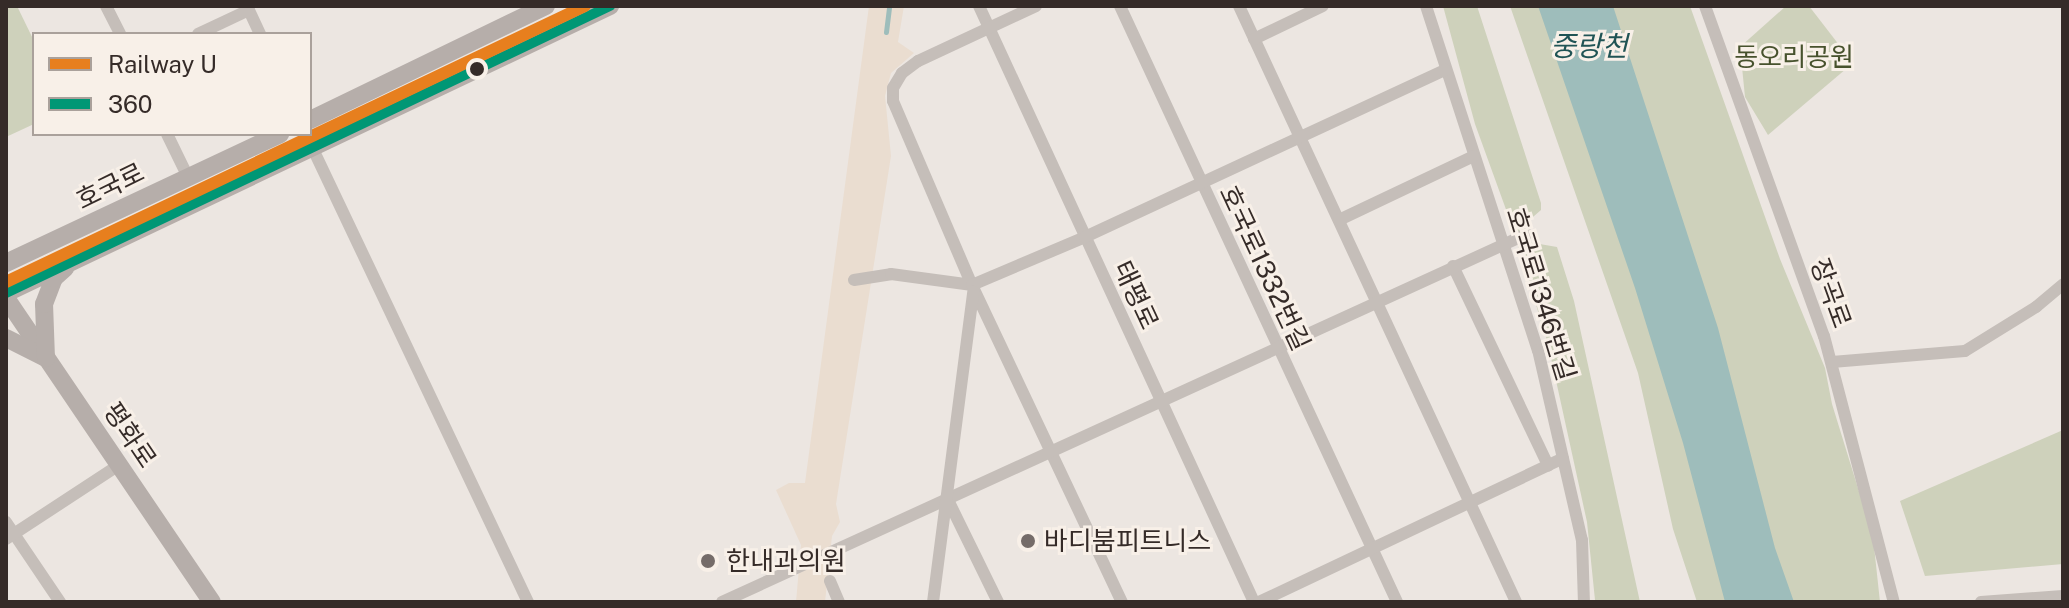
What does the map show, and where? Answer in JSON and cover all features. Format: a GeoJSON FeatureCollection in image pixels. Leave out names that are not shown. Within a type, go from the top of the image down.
{"type":"FeatureCollection","features":[{"type":"Feature","properties":{"kind":"street"},"geometry":{"type":"LineString","coordinates":[[106,6],[119,32]]}},
{"type":"Feature","properties":{"kind":"street"},"geometry":{"type":"LineString","coordinates":[[312,119],[546,6]]}},
{"type":"Feature","properties":{"kind":"street","name":"호국로"},"geometry":{"type":"LineString","coordinates":[[6,295],[610,6]]}},
{"type":"Feature","properties":{"kind":"street","name":"태평로"},"geometry":{"type":"LineString","coordinates":[[979,6],[1256,602]]}},
{"type":"Feature","properties":{"kind":"street"},"geometry":{"type":"LineString","coordinates":[[1036,6],[918,61],[902,73],[893,88],[896,113],[972,285],[1122,602]]}},
{"type":"Feature","properties":{"kind":"street","name":"호국로1332번길"},"geometry":{"type":"LineString","coordinates":[[1120,6],[1397,602]]}},
{"type":"Feature","properties":{"kind":"street"},"geometry":{"type":"LineString","coordinates":[[1239,6],[1516,602]]}},
{"type":"Feature","properties":{"kind":"street"},"geometry":{"type":"LineString","coordinates":[[1254,39],[1323,6]]}},
{"type":"Feature","properties":{"kind":"street","name":"호국로1346번길"},"geometry":{"type":"LineString","coordinates":[[1426,6],[1538,350],[1582,540],[1584,602]]}},
{"type":"Feature","properties":{"kind":"street","name":"장곡로"},"geometry":{"type":"LineString","coordinates":[[1705,6],[1832,362],[1894,602]]}},
{"type":"Feature","properties":{"kind":"street"},"geometry":{"type":"LineString","coordinates":[[202,32],[248,8],[259,32]]}},
{"type":"Feature","properties":{"kind":"street"},"geometry":{"type":"LineString","coordinates":[[854,280],[891,274],[972,285],[1085,237],[1445,70]]}},
{"type":"Feature","properties":{"kind":"street"},"geometry":{"type":"LineString","coordinates":[[168,136],[188,177]]}},
{"type":"Feature","properties":{"kind":"street","name":"호국로"},"geometry":{"type":"LineString","coordinates":[[6,263],[276,136]]}},
{"type":"Feature","properties":{"kind":"street"},"geometry":{"type":"LineString","coordinates":[[312,147],[528,602]]}},
{"type":"Feature","properties":{"kind":"street"},"geometry":{"type":"LineString","coordinates":[[1339,220],[1474,156]]}},
{"type":"Feature","properties":{"kind":"street"},"geometry":{"type":"LineString","coordinates":[[722,602],[1527,234]]}},
{"type":"Feature","properties":{"kind":"street"},"geometry":{"type":"LineString","coordinates":[[6,338],[46,358],[44,312],[48,291],[58,274],[78,258]]}},
{"type":"Feature","properties":{"kind":"street"},"geometry":{"type":"LineString","coordinates":[[1453,266],[1548,465]]}},
{"type":"Feature","properties":{"kind":"street"},"geometry":{"type":"LineString","coordinates":[[1832,362],[1965,351],[2036,307],[2063,284]]}},
{"type":"Feature","properties":{"kind":"street"},"geometry":{"type":"LineString","coordinates":[[933,602],[974,303],[972,285]]}},
{"type":"Feature","properties":{"kind":"street","name":"평화로"},"geometry":{"type":"LineString","coordinates":[[6,295],[210,602]]}},
{"type":"Feature","properties":{"kind":"street"},"geometry":{"type":"LineString","coordinates":[[1256,602],[1563,458]]}},
{"type":"Feature","properties":{"kind":"street"},"geometry":{"type":"LineString","coordinates":[[10,536],[119,465]]}},
{"type":"Feature","properties":{"kind":"street"},"geometry":{"type":"LineString","coordinates":[[947,498],[998,602]]}},
{"type":"Feature","properties":{"kind":"street"},"geometry":{"type":"LineString","coordinates":[[6,522],[10,536],[60,602]]}},
{"type":"Feature","properties":{"kind":"street"},"geometry":{"type":"LineString","coordinates":[[830,581],[839,602]]}},
{"type":"Feature","properties":{"kind":"street"},"geometry":{"type":"LineString","coordinates":[[1981,602],[2063,596]]}},
{"type":"Feature","properties":{"kind":"green space"},"geometry":{"type":"Polygon","coordinates":[[[6,6],[17,6],[32,37],[32,125],[6,137],[6,6]]]}},
{"type":"Feature","properties":{"kind":"green space"},"geometry":{"type":"Polygon","coordinates":[[[1443,6],[1477,6],[1541,203],[1541,210],[1526,223],[1526,236],[1528,242],[1557,247],[1574,301],[1640,602],[1595,600],[1587,522],[1548,344],[1512,226],[1475,124],[1443,6]]]}},
{"type":"Feature","properties":{"kind":"green space"},"geometry":{"type":"Polygon","coordinates":[[[1510,6],[1690,6],[1780,259],[1825,368],[1832,404],[1873,537],[1880,602],[1697,602],[1673,529],[1638,373],[1510,6]]]}},
{"type":"Feature","properties":{"kind":"green space","name":"동오리공원"},"geometry":{"type":"Polygon","coordinates":[[[1786,6],[1809,6],[1853,63],[1768,135],[1745,97],[1740,47],[1786,6]]]}},
{"type":"Feature","properties":{"kind":"green space"},"geometry":{"type":"Polygon","coordinates":[[[2063,430],[2063,564],[1925,576],[1900,501],[2063,430]]]}},
{"type":"Feature","properties":{"kind":"shaded area"},"geometry":{"type":"Polygon","coordinates":[[[869,6],[904,6],[898,42],[914,53],[891,73],[885,96],[891,156],[836,504],[840,522],[832,536],[825,602],[796,602],[801,545],[776,490],[789,483],[805,483],[869,6]]]}},
{"type":"Feature","properties":{"kind":"water","name":"중랑천"},"geometry":{"type":"Polygon","coordinates":[[[1538,6],[1613,6],[1718,328],[1775,548],[1794,602],[1725,602],[1683,443],[1635,288],[1538,6]]]}},
{"type":"Feature","properties":{"kind":"waterway"},"geometry":{"type":"LineString","coordinates":[[886,32],[889,6]]}},
{"type":"Feature","properties":{"kind":"rail line","name":"U"},"geometry":{"type":"LineString","coordinates":[[6,282],[585,6]]}},
{"type":"Feature","properties":{"kind":"transit line","name":"360"},"geometry":{"type":"LineString","coordinates":[[6,293],[610,6]]}},
{"type":"Feature","properties":{"kind":"place","name":"바디붐피트니스"},"geometry":{"type":"Point","coordinates":[1028,541]}},
{"type":"Feature","properties":{"kind":"place","name":"한내과의원"},"geometry":{"type":"Point","coordinates":[708,561]}}]}
